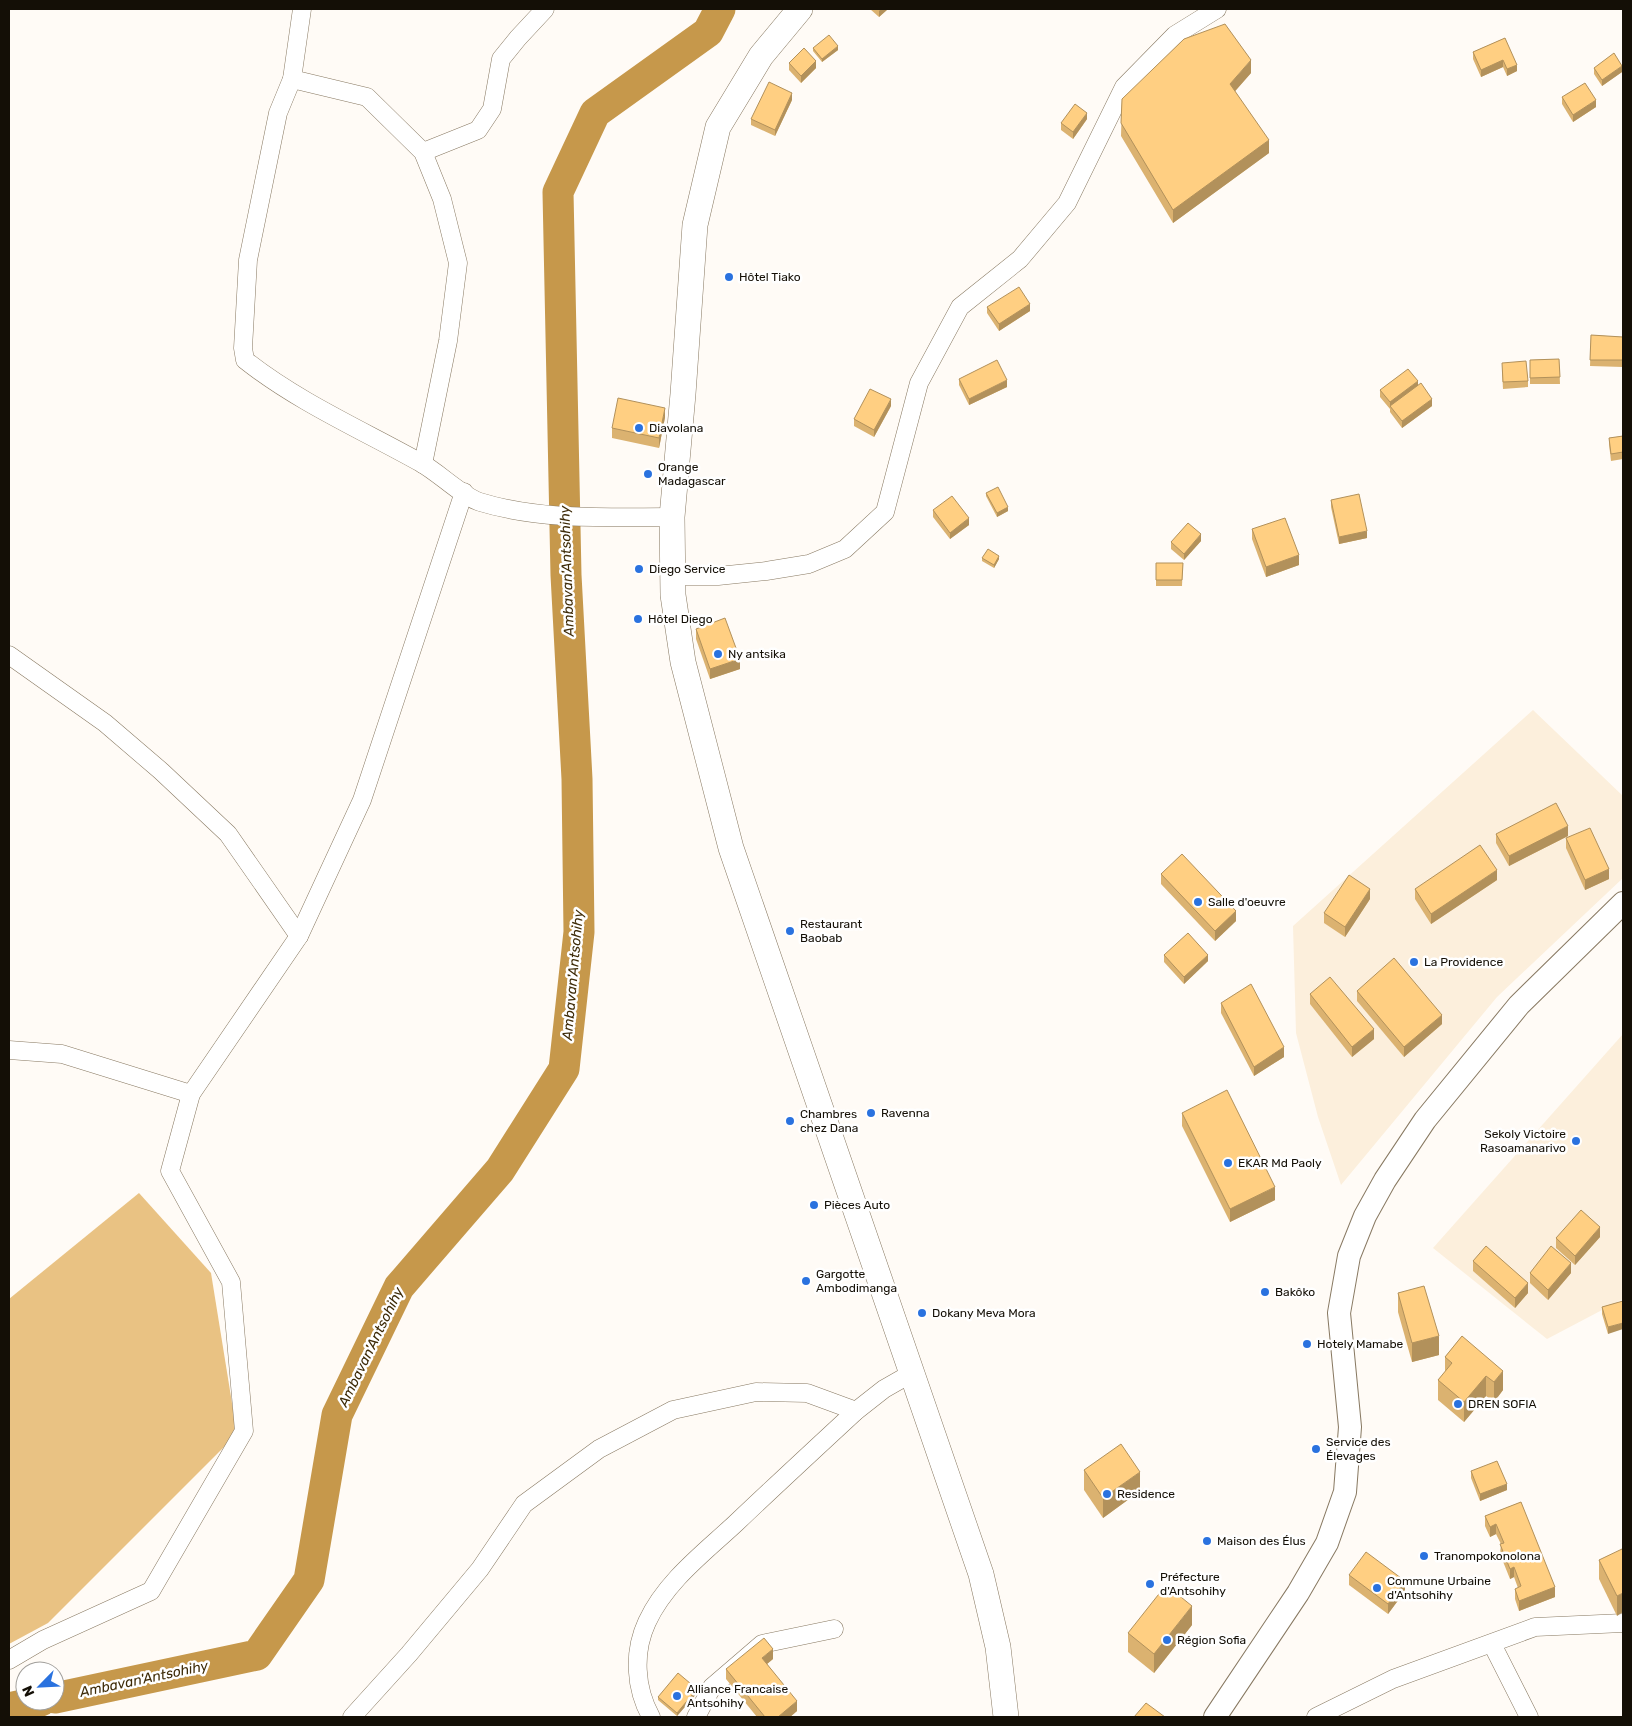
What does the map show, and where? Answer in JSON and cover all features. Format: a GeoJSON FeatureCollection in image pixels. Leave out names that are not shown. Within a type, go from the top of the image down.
{"type":"FeatureCollection","features":[{"type":"Feature","properties":{"kind":"main road"},"geometry":{"type":"LineString","coordinates":[[800,9],[761,56],[718,127],[695,225],[672,516],[672,595],[683,662],[731,848],[982,1574],[998,1647],[1006,1717]]}},
{"type":"Feature","properties":{"kind":"street"},"geometry":{"type":"LineString","coordinates":[[302,9],[292,79],[278,112],[248,260],[243,348],[245,360],[332,416],[423,464],[478,502],[534,514],[599,517],[672,516]]}},
{"type":"Feature","properties":{"kind":"street"},"geometry":{"type":"LineString","coordinates":[[423,152],[478,130],[492,110],[502,60],[518,38],[545,9]]}},
{"type":"Feature","properties":{"kind":"street"},"geometry":{"type":"LineString","coordinates":[[672,576],[718,576],[809,564],[845,549],[885,512],[919,383],[960,307],[1020,259],[1067,203],[1124,87],[1175,35],[1217,9]]}},
{"type":"Feature","properties":{"kind":"street"},"geometry":{"type":"LineString","coordinates":[[292,79],[367,97],[423,152],[442,198],[458,263],[448,341],[423,464]]}},
{"type":"Feature","properties":{"kind":"street"},"geometry":{"type":"LineString","coordinates":[[9,1660],[43,1640],[151,1591],[244,1432],[231,1282],[170,1171],[191,1094],[299,936],[362,800],[464,492]]}},
{"type":"Feature","properties":{"kind":"street"},"geometry":{"type":"LineString","coordinates":[[9,655],[105,724],[161,771],[228,834],[299,936]]}},
{"type":"Feature","properties":{"kind":"street"},"geometry":{"type":"LineString","coordinates":[[1215,1717],[1298,1594],[1326,1543],[1345,1492],[1350,1427],[1339,1313],[1350,1256],[1365,1216],[1385,1180],[1425,1120],[1519,1005],[1623,903]]}},
{"type":"Feature","properties":{"kind":"street"},"geometry":{"type":"LineString","coordinates":[[9,1050],[62,1054],[191,1094]]}},
{"type":"Feature","properties":{"kind":"street"},"geometry":{"type":"LineString","coordinates":[[651,1717],[645,1707],[639,1684],[637,1662],[647,1623],[655,1608],[678,1577],[856,1411],[884,1389],[912,1373]]}},
{"type":"Feature","properties":{"kind":"street"},"geometry":{"type":"LineString","coordinates":[[352,1717],[409,1654],[480,1569],[524,1504],[600,1449],[673,1410],[756,1392],[807,1394],[856,1411]]}},
{"type":"Feature","properties":{"kind":"street"},"geometry":{"type":"LineString","coordinates":[[1316,1717],[1393,1679],[1535,1627],[1623,1623]]}},
{"type":"Feature","properties":{"kind":"street"},"geometry":{"type":"LineString","coordinates":[[696,1717],[712,1687],[762,1644],[834,1629]]}},
{"type":"Feature","properties":{"kind":"street"},"geometry":{"type":"LineString","coordinates":[[1492,1644],[1529,1717]]}},
{"type":"Feature","properties":{"kind":"shaded area","name":"La Providence"},"geometry":{"type":"Polygon","coordinates":[[[1533,710],[1623,796],[1623,878],[1497,997],[1341,1185],[1318,1117],[1296,1033],[1293,926],[1533,710]]]}},
{"type":"Feature","properties":{"kind":"shaded area","name":"Sekoly Victoire Rasoamanarivo"},"geometry":{"type":"Polygon","coordinates":[[[1623,1034],[1623,1299],[1547,1339],[1433,1248],[1623,1034]]]}},
{"type":"Feature","properties":{"kind":"shaded area"},"geometry":{"type":"Polygon","coordinates":[[[139,1193],[211,1273],[237,1434],[48,1623],[9,1644],[9,1299],[139,1193]]]}},
{"type":"Feature","properties":{"kind":"building"},"geometry":{"type":"Polygon","coordinates":[[[1225,24],[1251,60],[1230,84],[1269,140],[1173,210],[1121,123],[1122,99],[1184,39],[1225,24]]]}},
{"type":"Feature","properties":{"kind":"building"},"geometry":{"type":"Polygon","coordinates":[[[829,35],[838,46],[822,59],[813,48],[829,35]]]}},
{"type":"Feature","properties":{"kind":"building"},"geometry":{"type":"Polygon","coordinates":[[[1505,38],[1517,65],[1507,69],[1503,60],[1481,70],[1473,52],[1505,38]]]}},
{"type":"Feature","properties":{"kind":"building"},"geometry":{"type":"Polygon","coordinates":[[[804,48],[816,61],[801,76],[789,63],[804,48]]]}},
{"type":"Feature","properties":{"kind":"building"},"geometry":{"type":"Polygon","coordinates":[[[1614,53],[1622,66],[1602,80],[1594,68],[1614,53]]]}},
{"type":"Feature","properties":{"kind":"building"},"geometry":{"type":"Polygon","coordinates":[[[769,82],[792,93],[775,130],[751,119],[769,82]]]}},
{"type":"Feature","properties":{"kind":"building"},"geometry":{"type":"Polygon","coordinates":[[[1585,83],[1596,100],[1573,115],[1562,97],[1585,83]]]}},
{"type":"Feature","properties":{"kind":"building"},"geometry":{"type":"Polygon","coordinates":[[[1075,104],[1087,113],[1073,132],[1061,123],[1075,104]]]}},
{"type":"Feature","properties":{"kind":"building"},"geometry":{"type":"Polygon","coordinates":[[[1019,287],[1030,304],[999,324],[987,307],[1019,287]]]}},
{"type":"Feature","properties":{"kind":"building"},"geometry":{"type":"Polygon","coordinates":[[[1591,335],[1623,337],[1623,360],[1590,360],[1591,335]]]}},
{"type":"Feature","properties":{"kind":"building"},"geometry":{"type":"Polygon","coordinates":[[[1559,359],[1560,377],[1530,378],[1530,360],[1559,359]]]}},
{"type":"Feature","properties":{"kind":"building"},"geometry":{"type":"Polygon","coordinates":[[[997,360],[1007,380],[969,399],[959,379],[997,360]]]}},
{"type":"Feature","properties":{"kind":"building"},"geometry":{"type":"Polygon","coordinates":[[[1526,361],[1528,381],[1503,382],[1502,363],[1526,361]]]}},
{"type":"Feature","properties":{"kind":"building"},"geometry":{"type":"Polygon","coordinates":[[[1408,369],[1418,381],[1390,402],[1380,390],[1408,369]]]}},
{"type":"Feature","properties":{"kind":"building"},"geometry":{"type":"Polygon","coordinates":[[[1421,383],[1432,399],[1402,421],[1390,406],[1421,383]]]}},
{"type":"Feature","properties":{"kind":"building"},"geometry":{"type":"Polygon","coordinates":[[[870,389],[891,399],[874,430],[854,419],[870,389]]]}},
{"type":"Feature","properties":{"kind":"building","name":"Diavolana"},"geometry":{"type":"Polygon","coordinates":[[[618,398],[665,408],[659,438],[612,428],[618,398]]]}},
{"type":"Feature","properties":{"kind":"building"},"geometry":{"type":"Polygon","coordinates":[[[1623,436],[1623,452],[1611,454],[1609,438],[1623,436]]]}},
{"type":"Feature","properties":{"kind":"building"},"geometry":{"type":"Polygon","coordinates":[[[998,487],[1008,507],[997,513],[986,493],[998,487]]]}},
{"type":"Feature","properties":{"kind":"building"},"geometry":{"type":"Polygon","coordinates":[[[1359,494],[1367,531],[1339,537],[1331,500],[1359,494]]]}},
{"type":"Feature","properties":{"kind":"building"},"geometry":{"type":"Polygon","coordinates":[[[952,496],[969,518],[950,533],[933,510],[952,496]]]}},
{"type":"Feature","properties":{"kind":"building"},"geometry":{"type":"Polygon","coordinates":[[[1285,518],[1299,555],[1266,567],[1252,529],[1285,518]]]}},
{"type":"Feature","properties":{"kind":"building"},"geometry":{"type":"Polygon","coordinates":[[[1188,523],[1201,534],[1184,554],[1171,542],[1188,523]]]}},
{"type":"Feature","properties":{"kind":"building"},"geometry":{"type":"Polygon","coordinates":[[[988,549],[999,556],[994,565],[982,558],[988,549]]]}},
{"type":"Feature","properties":{"kind":"building"},"geometry":{"type":"Polygon","coordinates":[[[1156,563],[1183,563],[1182,580],[1156,580],[1156,563]]]}},
{"type":"Feature","properties":{"kind":"building","name":"Ny antsika"},"geometry":{"type":"Polygon","coordinates":[[[725,618],[740,659],[710,669],[696,629],[725,618]]]}},
{"type":"Feature","properties":{"kind":"building"},"geometry":{"type":"Polygon","coordinates":[[[1556,803],[1568,826],[1509,856],[1496,834],[1556,803]]]}},
{"type":"Feature","properties":{"kind":"building"},"geometry":{"type":"Polygon","coordinates":[[[1590,828],[1609,869],[1585,880],[1566,838],[1590,828]]]}},
{"type":"Feature","properties":{"kind":"building"},"geometry":{"type":"Polygon","coordinates":[[[1480,845],[1497,870],[1431,914],[1415,889],[1480,845]]]}},
{"type":"Feature","properties":{"kind":"building","name":"Salle d'oeuvre"},"geometry":{"type":"Polygon","coordinates":[[[1182,854],[1236,911],[1215,931],[1161,874],[1182,854]]]}},
{"type":"Feature","properties":{"kind":"building"},"geometry":{"type":"Polygon","coordinates":[[[1349,875],[1370,889],[1345,927],[1324,913],[1349,875]]]}},
{"type":"Feature","properties":{"kind":"building"},"geometry":{"type":"Polygon","coordinates":[[[1188,933],[1208,955],[1184,977],[1164,955],[1188,933]]]}},
{"type":"Feature","properties":{"kind":"building"},"geometry":{"type":"Polygon","coordinates":[[[1394,958],[1442,1015],[1404,1047],[1357,991],[1394,958]]]}},
{"type":"Feature","properties":{"kind":"building"},"geometry":{"type":"Polygon","coordinates":[[[1330,977],[1374,1029],[1352,1047],[1310,994],[1330,977]]]}},
{"type":"Feature","properties":{"kind":"building"},"geometry":{"type":"Polygon","coordinates":[[[1251,984],[1284,1047],[1254,1067],[1221,1003],[1251,984]]]}},
{"type":"Feature","properties":{"kind":"building","name":"EKAR Md Paoly"},"geometry":{"type":"Polygon","coordinates":[[[1227,1090],[1275,1187],[1230,1209],[1182,1113],[1227,1090]]]}},
{"type":"Feature","properties":{"kind":"building"},"geometry":{"type":"Polygon","coordinates":[[[1581,1210],[1600,1227],[1575,1256],[1556,1238],[1581,1210]]]}},
{"type":"Feature","properties":{"kind":"building"},"geometry":{"type":"Polygon","coordinates":[[[1486,1246],[1528,1283],[1515,1298],[1473,1261],[1486,1246]]]}},
{"type":"Feature","properties":{"kind":"building"},"geometry":{"type":"Polygon","coordinates":[[[1551,1246],[1571,1263],[1548,1290],[1530,1273],[1551,1246]]]}},
{"type":"Feature","properties":{"kind":"building"},"geometry":{"type":"Polygon","coordinates":[[[1424,1286],[1439,1336],[1412,1343],[1398,1293],[1424,1286]]]}},
{"type":"Feature","properties":{"kind":"building"},"geometry":{"type":"Polygon","coordinates":[[[1623,1301],[1623,1323],[1608,1327],[1602,1307],[1623,1301]]]}},
{"type":"Feature","properties":{"kind":"building"},"geometry":{"type":"Polygon","coordinates":[[[1462,1336],[1503,1371],[1494,1382],[1486,1376],[1464,1402],[1438,1380],[1452,1363],[1445,1357],[1462,1336]]]}},
{"type":"Feature","properties":{"kind":"building"},"geometry":{"type":"Polygon","coordinates":[[[1121,1444],[1140,1472],[1103,1498],[1084,1470],[1121,1444]]]}},
{"type":"Feature","properties":{"kind":"building"},"geometry":{"type":"Polygon","coordinates":[[[1497,1461],[1507,1484],[1480,1494],[1471,1471],[1497,1461]]]}},
{"type":"Feature","properties":{"kind":"building"},"geometry":{"type":"Polygon","coordinates":[[[1521,1502],[1555,1587],[1519,1601],[1515,1589],[1521,1586],[1514,1567],[1510,1569],[1500,1544],[1504,1543],[1496,1524],[1490,1527],[1485,1516],[1521,1502]]]}},
{"type":"Feature","properties":{"kind":"building"},"geometry":{"type":"Polygon","coordinates":[[[1622,1549],[1623,1593],[1617,1596],[1599,1560],[1622,1549]]]}},
{"type":"Feature","properties":{"kind":"building","name":"Commune Urbaine d'Antsohihy"},"geometry":{"type":"Polygon","coordinates":[[[1366,1552],[1405,1581],[1388,1604],[1349,1575],[1366,1552]]]}},
{"type":"Feature","properties":{"kind":"building"},"geometry":{"type":"Polygon","coordinates":[[[1166,1585],[1192,1606],[1154,1654],[1128,1633],[1166,1585]]]}},
{"type":"Feature","properties":{"kind":"building"},"geometry":{"type":"Polygon","coordinates":[[[764,1638],[773,1649],[762,1658],[797,1701],[778,1717],[765,1717],[726,1669],[764,1638]]]}},
{"type":"Feature","properties":{"kind":"building","name":"Alliance Francaise Antsohihy"},"geometry":{"type":"Polygon","coordinates":[[[678,1673],[697,1689],[677,1713],[658,1697],[678,1673]]]}},
{"type":"Feature","properties":{"kind":"building"},"geometry":{"type":"Polygon","coordinates":[[[1146,1703],[1165,1717],[1134,1717],[1146,1703]]]}},
{"type":"Feature","properties":{"kind":"waterway","name":"Ambavan'Antsohihy"},"geometry":{"type":"LineString","coordinates":[[65,1696],[257,1655],[309,1580],[337,1415],[399,1287],[500,1170],[564,1069],[579,932],[577,779],[566,575],[558,192],[595,113],[708,32],[720,9]]}},
{"type":"Feature","properties":{"kind":"waterway","name":"Ambavan'Antsohihy"},"geometry":{"type":"LineString","coordinates":[[9,1708],[15,1707]]}},
{"type":"Feature","properties":{"kind":"place","name":"Hôtel Tiako"},"geometry":{"type":"Point","coordinates":[729,277]}},
{"type":"Feature","properties":{"kind":"place","name":"Diavolana"},"geometry":{"type":"Point","coordinates":[639,428]}},
{"type":"Feature","properties":{"kind":"place","name":"Orange Madagascar"},"geometry":{"type":"Point","coordinates":[648,474]}},
{"type":"Feature","properties":{"kind":"place","name":"Diego Service"},"geometry":{"type":"Point","coordinates":[639,569]}},
{"type":"Feature","properties":{"kind":"place","name":"Hôtel Diego"},"geometry":{"type":"Point","coordinates":[638,619]}},
{"type":"Feature","properties":{"kind":"place","name":"Ny antsika"},"geometry":{"type":"Point","coordinates":[718,654]}},
{"type":"Feature","properties":{"kind":"place","name":"Salle d'oeuvre"},"geometry":{"type":"Point","coordinates":[1198,902]}},
{"type":"Feature","properties":{"kind":"place","name":"Restaurant Baobab"},"geometry":{"type":"Point","coordinates":[790,931]}},
{"type":"Feature","properties":{"kind":"place","name":"La Providence"},"geometry":{"type":"Point","coordinates":[1414,962]}},
{"type":"Feature","properties":{"kind":"place","name":"Ravenna"},"geometry":{"type":"Point","coordinates":[871,1113]}},
{"type":"Feature","properties":{"kind":"place","name":"Chambres chez Dana"},"geometry":{"type":"Point","coordinates":[790,1121]}},
{"type":"Feature","properties":{"kind":"place","name":"Sekoly Victoire Rasoamanarivo"},"geometry":{"type":"Point","coordinates":[1576,1141]}},
{"type":"Feature","properties":{"kind":"place","name":"EKAR Md Paoly"},"geometry":{"type":"Point","coordinates":[1228,1163]}},
{"type":"Feature","properties":{"kind":"place","name":"Pièces Auto"},"geometry":{"type":"Point","coordinates":[814,1205]}},
{"type":"Feature","properties":{"kind":"place","name":"Gargotte Ambodimanga"},"geometry":{"type":"Point","coordinates":[806,1281]}},
{"type":"Feature","properties":{"kind":"place","name":"Bakôko"},"geometry":{"type":"Point","coordinates":[1265,1292]}},
{"type":"Feature","properties":{"kind":"place","name":"Dokany Meva Mora"},"geometry":{"type":"Point","coordinates":[922,1313]}},
{"type":"Feature","properties":{"kind":"place","name":"Hotely Mamabe"},"geometry":{"type":"Point","coordinates":[1307,1344]}},
{"type":"Feature","properties":{"kind":"place","name":"DREN SOFIA"},"geometry":{"type":"Point","coordinates":[1458,1404]}},
{"type":"Feature","properties":{"kind":"place","name":"Service des Élevages"},"geometry":{"type":"Point","coordinates":[1316,1449]}},
{"type":"Feature","properties":{"kind":"place","name":"Residence"},"geometry":{"type":"Point","coordinates":[1107,1494]}},
{"type":"Feature","properties":{"kind":"place","name":"Maison des Élus"},"geometry":{"type":"Point","coordinates":[1207,1541]}},
{"type":"Feature","properties":{"kind":"place","name":"Tranompokonolona"},"geometry":{"type":"Point","coordinates":[1424,1556]}},
{"type":"Feature","properties":{"kind":"place","name":"Préfecture d'Antsohihy"},"geometry":{"type":"Point","coordinates":[1150,1584]}},
{"type":"Feature","properties":{"kind":"place","name":"Commune Urbaine d'Antsohihy"},"geometry":{"type":"Point","coordinates":[1377,1588]}},
{"type":"Feature","properties":{"kind":"place","name":"Région Sofia"},"geometry":{"type":"Point","coordinates":[1167,1640]}},
{"type":"Feature","properties":{"kind":"place","name":"Alliance Francaise Antsohihy"},"geometry":{"type":"Point","coordinates":[677,1696]}}]}
